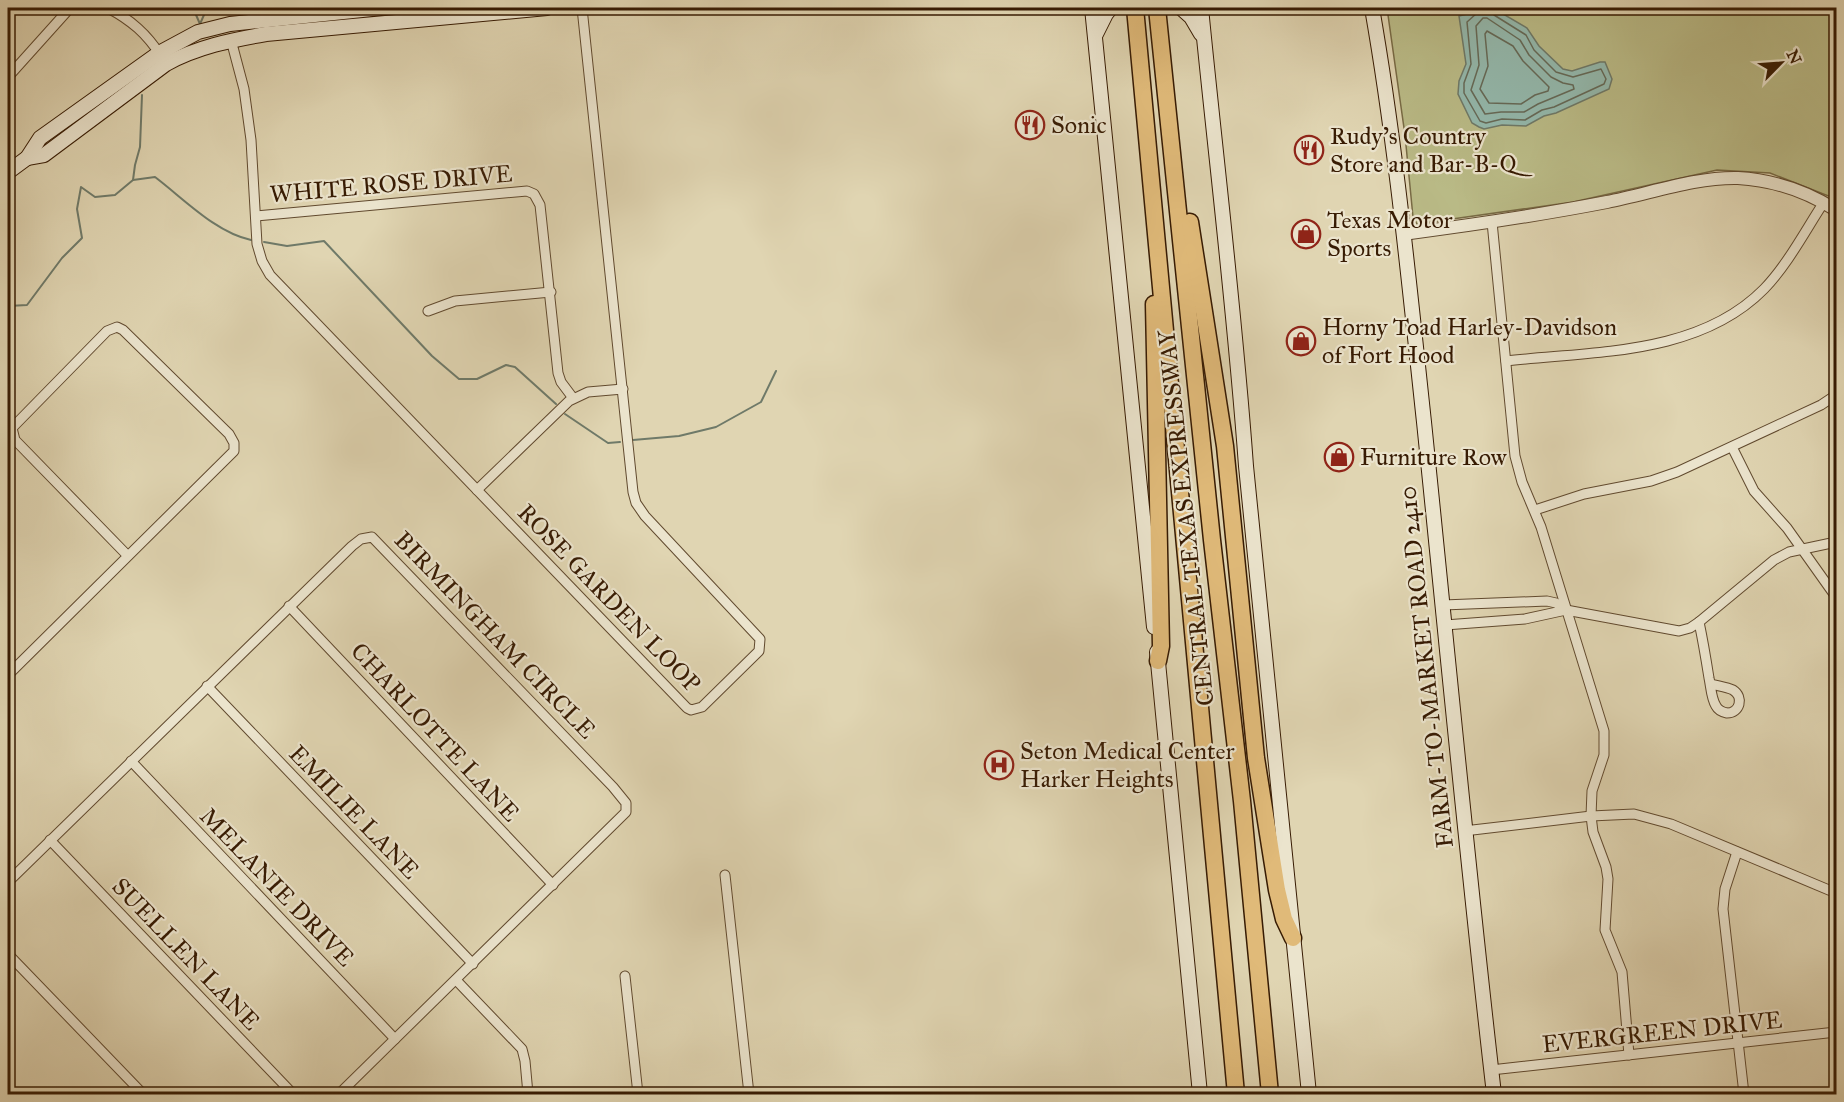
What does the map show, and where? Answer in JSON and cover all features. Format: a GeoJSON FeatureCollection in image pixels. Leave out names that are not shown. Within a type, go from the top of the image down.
{"type":"FeatureCollection","features":[{"type":"Feature","properties":{"kind":"highway","name":"CENTRAL TEXAS EXPRESSWAY"},"geometry":{"type":"LineString","coordinates":[[1135,8],[1236,1095]]}},
{"type":"Feature","properties":{"kind":"highway","name":"CENTRAL TEXAS EXPRESSWAY"},"geometry":{"type":"LineString","coordinates":[[1157,8],[1212,540],[1242,801],[1270,1095]]}},
{"type":"Feature","properties":{"kind":"highway"},"geometry":{"type":"LineString","coordinates":[[1174,163],[1185,192],[1225,446],[1256,758],[1284,919],[1293,938]]}},
{"type":"Feature","properties":{"kind":"highway"},"geometry":{"type":"LineString","coordinates":[[1158,661],[1161,646],[1154,287],[1159,262]]}},
{"type":"Feature","properties":{"kind":"main road"},"geometry":{"type":"LineString","coordinates":[[8,172],[27,158],[40,138],[198,32],[230,24],[381,8]]}},
{"type":"Feature","properties":{"kind":"main road"},"geometry":{"type":"LineString","coordinates":[[162,58],[181,56],[231,40],[266,34],[547,8]]}},
{"type":"Feature","properties":{"kind":"main road"},"geometry":{"type":"LineString","coordinates":[[1095,36],[1111,8]]}},
{"type":"Feature","properties":{"kind":"main road"},"geometry":{"type":"LineString","coordinates":[[1181,8],[1203,32]]}},
{"type":"Feature","properties":{"kind":"main road"},"geometry":{"type":"LineString","coordinates":[[1201,8],[1309,1095]]}},
{"type":"Feature","properties":{"kind":"main road"},"geometry":{"type":"LineString","coordinates":[[1203,32],[1212,8]]}},
{"type":"Feature","properties":{"kind":"main road","name":"FARM-TO-MARKET ROAD 2410"},"geometry":{"type":"LineString","coordinates":[[1372,8],[1387,93],[1403,234],[1445,625],[1464,831],[1494,1095]]}},
{"type":"Feature","properties":{"kind":"main road"},"geometry":{"type":"LineString","coordinates":[[1092,10],[1200,1095]]}},
{"type":"Feature","properties":{"kind":"street"},"geometry":{"type":"LineString","coordinates":[[8,77],[70,8]]}},
{"type":"Feature","properties":{"kind":"street"},"geometry":{"type":"LineString","coordinates":[[108,8],[125,16],[139,27],[150,38],[162,58]]}},
{"type":"Feature","properties":{"kind":"street","name":"ROSE GARDEN LOOP"},"geometry":{"type":"LineString","coordinates":[[231,40],[245,99],[251,140],[257,244],[262,261],[270,275],[691,710],[702,707],[759,651],[760,639],[645,516],[636,503],[631,482],[582,8]]}},
{"type":"Feature","properties":{"kind":"street"},"geometry":{"type":"LineString","coordinates":[[1403,234],[1492,222],[1608,202],[1716,179],[1777,183],[1824,202],[1836,210]]}},
{"type":"Feature","properties":{"kind":"street","name":"WHITE ROSE DRIVE"},"geometry":{"type":"LineString","coordinates":[[256,216],[526,191],[534,194],[540,205],[558,373],[561,382],[573,398]]}},
{"type":"Feature","properties":{"kind":"street"},"geometry":{"type":"LineString","coordinates":[[1506,361],[1628,349],[1696,332],[1722,319],[1740,309],[1776,275],[1824,202]]}},
{"type":"Feature","properties":{"kind":"street"},"geometry":{"type":"LineString","coordinates":[[1492,222],[1515,456],[1604,731],[1604,755],[1592,790],[1591,816],[1593,832],[1608,879],[1605,930],[1622,972],[1629,1055]]}},
{"type":"Feature","properties":{"kind":"street"},"geometry":{"type":"LineString","coordinates":[[428,311],[454,301],[551,292]]}},
{"type":"Feature","properties":{"kind":"street"},"geometry":{"type":"LineString","coordinates":[[8,675],[234,451],[234,443],[229,435],[123,330],[117,327],[107,331],[12,428],[15,440],[128,556]]}},
{"type":"Feature","properties":{"kind":"street"},"geometry":{"type":"LineString","coordinates":[[477,490],[573,398],[588,392],[623,388]]}},
{"type":"Feature","properties":{"kind":"street"},"geometry":{"type":"LineString","coordinates":[[1534,510],[1584,494],[1651,481],[1677,472],[1821,405],[1836,395]]}},
{"type":"Feature","properties":{"kind":"street"},"geometry":{"type":"LineString","coordinates":[[1731,447],[1754,491],[1782,522],[1836,597]]}},
{"type":"Feature","properties":{"kind":"street","name":"BIRMINGHAM CIRCLE"},"geometry":{"type":"LineString","coordinates":[[8,882],[352,546],[361,539],[372,537],[613,787],[626,802],[626,812],[339,1095]]}},
{"type":"Feature","properties":{"kind":"street"},"geometry":{"type":"LineString","coordinates":[[1443,606],[1547,601],[1556,603],[1566,610],[1679,631],[1699,622],[1774,560],[1789,552],[1836,542]]}},
{"type":"Feature","properties":{"kind":"street","name":"CHARLOTTE LANE"},"geometry":{"type":"LineString","coordinates":[[289,606],[553,885]]}},
{"type":"Feature","properties":{"kind":"street"},"geometry":{"type":"LineString","coordinates":[[1445,625],[1525,619],[1566,610]]}},
{"type":"Feature","properties":{"kind":"street"},"geometry":{"type":"LineString","coordinates":[[1699,622],[1710,684]]}},
{"type":"Feature","properties":{"kind":"street","name":"EMILIE LANE"},"geometry":{"type":"LineString","coordinates":[[207,686],[473,964]]}},
{"type":"Feature","properties":{"kind":"street","name":"MELANIE DRIVE"},"geometry":{"type":"LineString","coordinates":[[131,761],[395,1039]]}},
{"type":"Feature","properties":{"kind":"street"},"geometry":{"type":"LineString","coordinates":[[1464,831],[1617,814],[1649,817],[1836,894]]}},
{"type":"Feature","properties":{"kind":"street","name":"SUELLEN LANE"},"geometry":{"type":"LineString","coordinates":[[50,840],[293,1095]]}},
{"type":"Feature","properties":{"kind":"street"},"geometry":{"type":"LineString","coordinates":[[1737,852],[1725,889],[1724,909],[1744,1095]]}},
{"type":"Feature","properties":{"kind":"street"},"geometry":{"type":"LineString","coordinates":[[725,875],[749,1095]]}},
{"type":"Feature","properties":{"kind":"street"},"geometry":{"type":"LineString","coordinates":[[8,954],[143,1095]]}},
{"type":"Feature","properties":{"kind":"street"},"geometry":{"type":"LineString","coordinates":[[625,976],[638,1095]]}},
{"type":"Feature","properties":{"kind":"street"},"geometry":{"type":"LineString","coordinates":[[456,980],[522,1049],[528,1095]]}},
{"type":"Feature","properties":{"kind":"street","name":"EVERGREEN DRIVE"},"geometry":{"type":"LineString","coordinates":[[1491,1070],[1836,1032]]}},
{"type":"Feature","properties":{"kind":"green space"},"geometry":{"type":"Polygon","coordinates":[[[1387,8],[1836,8],[1836,199],[1770,173],[1717,170],[1573,202],[1417,224],[1413,217],[1405,135],[1387,8]]]}},
{"type":"Feature","properties":{"kind":"water"},"geometry":{"type":"Polygon","coordinates":[[[1477,8],[1493,8],[1527,28],[1539,46],[1563,69],[1572,71],[1605,62],[1612,79],[1609,89],[1556,113],[1544,116],[1526,126],[1502,125],[1484,129],[1472,123],[1458,94],[1459,81],[1466,64],[1459,16],[1477,8]]]}},
{"type":"Feature","properties":{"kind":"waterway"},"geometry":{"type":"LineString","coordinates":[[193,8],[200,24]]}},
{"type":"Feature","properties":{"kind":"waterway"},"geometry":{"type":"LineString","coordinates":[[200,24],[207,8]]}},
{"type":"Feature","properties":{"kind":"waterway"},"geometry":{"type":"LineString","coordinates":[[8,306],[27,305],[62,258],[82,238],[77,209],[81,187],[95,197],[115,195],[133,180],[140,147],[142,95]]}},
{"type":"Feature","properties":{"kind":"waterway"},"geometry":{"type":"LineString","coordinates":[[133,180],[155,177],[212,222],[225,230],[251,240]]}},
{"type":"Feature","properties":{"kind":"waterway"},"geometry":{"type":"LineString","coordinates":[[264,242],[287,246],[324,241],[432,356],[459,379],[477,379],[506,365],[515,367],[556,404]]}},
{"type":"Feature","properties":{"kind":"waterway"},"geometry":{"type":"LineString","coordinates":[[633,440],[679,436],[716,427],[761,402],[776,371]]}},
{"type":"Feature","properties":{"kind":"waterway"},"geometry":{"type":"LineString","coordinates":[[565,414],[608,443],[620,442]]}},
{"type":"Feature","properties":{"kind":"place","name":"Sonic"},"geometry":{"type":"Point","coordinates":[1030,125]}},
{"type":"Feature","properties":{"kind":"place","name":"Rudy's Country Store and Bar-B-Q"},"geometry":{"type":"Point","coordinates":[1309,150]}},
{"type":"Feature","properties":{"kind":"place","name":"Texas Motor Sports"},"geometry":{"type":"Point","coordinates":[1306,234]}},
{"type":"Feature","properties":{"kind":"place","name":"Horny Toad Harley-Davidson of Fort Hood"},"geometry":{"type":"Point","coordinates":[1301,341]}},
{"type":"Feature","properties":{"kind":"place","name":"Furniture Row"},"geometry":{"type":"Point","coordinates":[1339,457]}},
{"type":"Feature","properties":{"kind":"place","name":"Seton Medical Center Harker Heights"},"geometry":{"type":"Point","coordinates":[999,765]}}]}
